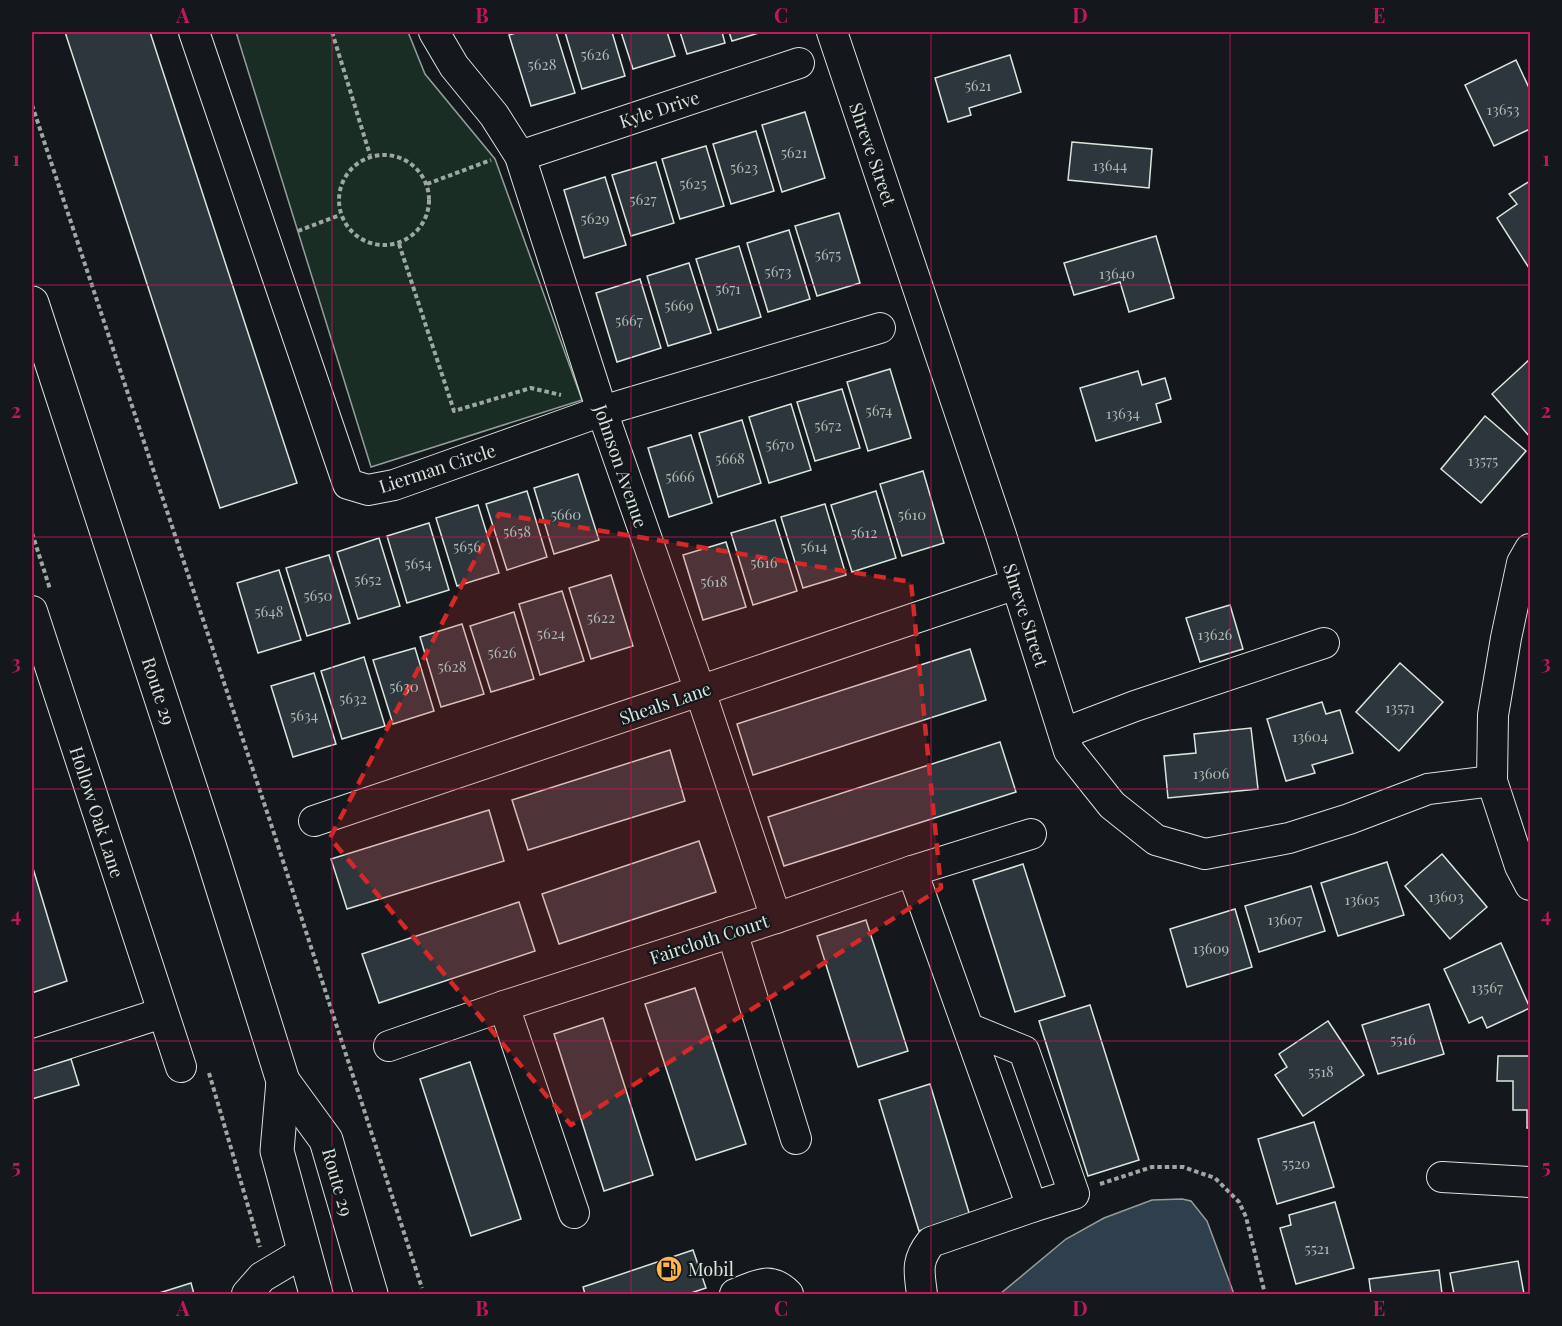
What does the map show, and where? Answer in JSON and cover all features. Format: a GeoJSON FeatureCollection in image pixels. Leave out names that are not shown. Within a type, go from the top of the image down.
{"type":"FeatureCollection","features":[{"type":"Feature","properties":{"kind":"main road","name":"Route 29"},"geometry":{"type":"LineString","coordinates":[[32,303],[210,848],[283,1081],[326,1140],[371,1294]]}},
{"type":"Feature","properties":{"kind":"main road","name":"Route 29"},"geometry":{"type":"LineString","coordinates":[[283,1081],[277,1151],[316,1294]]}},
{"type":"Feature","properties":{"kind":"street","name":"Lierman Circle"},"geometry":{"type":"LineString","coordinates":[[194,32],[348,484],[368,490],[394,485],[599,403],[880,328]]}},
{"type":"Feature","properties":{"kind":"street","name":"Johnson Avenue"},"geometry":{"type":"LineString","coordinates":[[434,32],[454,66],[494,116],[507,157],[599,403],[700,691],[776,918]]}},
{"type":"Feature","properties":{"kind":"street","name":"Shreve Street"},"geometry":{"type":"LineString","coordinates":[[832,32],[1016,584],[1069,751],[1112,805],[1156,840],[1205,854],[1289,838],[1350,819],[1428,789],[1492,781]]}},
{"type":"Feature","properties":{"kind":"street","name":"Kyle Drive"},"geometry":{"type":"LineString","coordinates":[[507,157],[799,63]]}},
{"type":"Feature","properties":{"kind":"street"},"geometry":{"type":"LineString","coordinates":[[1530,549],[1522,562],[1493,715],[1492,781],[1520,866],[1530,885]]}},
{"type":"Feature","properties":{"kind":"street","name":"Sheals Lane"},"geometry":{"type":"LineString","coordinates":[[314,821],[1016,584]]}},
{"type":"Feature","properties":{"kind":"street","name":"Hollow Oak Lane"},"geometry":{"type":"LineString","coordinates":[[32,611],[181,1067]]}},
{"type":"Feature","properties":{"kind":"street"},"geometry":{"type":"LineString","coordinates":[[1064,732],[1324,643]]}},
{"type":"Feature","properties":{"kind":"street","name":"Faircloth Court"},"geometry":{"type":"LineString","coordinates":[[389,1046],[912,871],[1031,834]]}},
{"type":"Feature","properties":{"kind":"street"},"geometry":{"type":"LineString","coordinates":[[912,871],[1032,1207]]}},
{"type":"Feature","properties":{"kind":"street"},"geometry":{"type":"LineString","coordinates":[[732,932],[796,1139]]}},
{"type":"Feature","properties":{"kind":"street"},"geometry":{"type":"LineString","coordinates":[[504,1006],[574,1213]]}},
{"type":"Feature","properties":{"kind":"street"},"geometry":{"type":"LineString","coordinates":[[32,1056],[162,1014]]}},
{"type":"Feature","properties":{"kind":"street"},"geometry":{"type":"LineString","coordinates":[[922,1294],[920,1256],[931,1242],[1074,1194],[1024,1051],[968,1029]]}},
{"type":"Feature","properties":{"kind":"street"},"geometry":{"type":"LineString","coordinates":[[1442,1177],[1530,1182]]}},
{"type":"Feature","properties":{"kind":"street"},"geometry":{"type":"LineString","coordinates":[[247,1294],[262,1277],[304,1252]]}},
{"type":"Feature","properties":{"kind":"street"},"geometry":{"type":"LineString","coordinates":[[735,1294],[765,1283],[778,1285],[788,1294]]}},
{"type":"Feature","properties":{"kind":"path"},"geometry":{"type":"LineString","coordinates":[[332,32],[370,155]]}},
{"type":"Feature","properties":{"kind":"path"},"geometry":{"type":"LineString","coordinates":[[32,105],[422,1288]]}},
{"type":"Feature","properties":{"kind":"path"},"geometry":{"type":"LineString","coordinates":[[370,155],[395,155],[416,166],[427,184],[429,211],[418,232],[399,244],[373,246],[352,234],[340,215],[339,190],[350,168],[370,155]]}},
{"type":"Feature","properties":{"kind":"path"},"geometry":{"type":"LineString","coordinates":[[427,184],[507,157]]}},
{"type":"Feature","properties":{"kind":"path"},"geometry":{"type":"LineString","coordinates":[[298,231],[340,215]]}},
{"type":"Feature","properties":{"kind":"path"},"geometry":{"type":"LineString","coordinates":[[399,244],[454,411],[531,388],[599,403]]}},
{"type":"Feature","properties":{"kind":"path"},"geometry":{"type":"LineString","coordinates":[[1074,1194],[1152,1167],[1183,1167],[1215,1178],[1239,1202],[1246,1217],[1265,1294]]}},
{"type":"Feature","properties":{"kind":"highlighted area"},"geometry":{"type":"Polygon","coordinates":[[[499,514],[911,582],[941,888],[571,1125],[330,838],[499,514]]]}},
{"type":"Feature","properties":{"kind":"green space"},"geometry":{"type":"Polygon","coordinates":[[[236,32],[408,32],[425,74],[495,159],[582,400],[371,467],[236,32]]]}},
{"type":"Feature","properties":{"kind":"water"},"geometry":{"type":"Polygon","coordinates":[[[1152,1200],[1191,1201],[1207,1221],[1234,1294],[1000,1294],[1066,1239],[1104,1218],[1152,1200]]]}},
{"type":"Feature","properties":{"kind":"building"},"geometry":{"type":"Polygon","coordinates":[[[65,32],[150,32],[297,483],[220,508],[65,32]]]}},
{"type":"Feature","properties":{"kind":"building"},"geometry":{"type":"Polygon","coordinates":[[[519,32],[556,32],[575,93],[531,106],[509,35],[519,32]]]}},
{"type":"Feature","properties":{"kind":"building"},"geometry":{"type":"Polygon","coordinates":[[[565,32],[612,32],[625,76],[582,89],[565,32]]]}},
{"type":"Feature","properties":{"kind":"building"},"geometry":{"type":"Polygon","coordinates":[[[621,32],[667,32],[675,56],[633,69],[621,32]]]}},
{"type":"Feature","properties":{"kind":"building"},"geometry":{"type":"Polygon","coordinates":[[[680,32],[722,32],[725,43],[687,54],[680,32]]]}},
{"type":"Feature","properties":{"kind":"building"},"geometry":{"type":"Polygon","coordinates":[[[729,32],[762,32],[732,41],[729,32]]]}},
{"type":"Feature","properties":{"kind":"building"},"geometry":{"type":"Polygon","coordinates":[[[1010,55],[1021,92],[969,108],[971,115],[948,122],[935,78],[1010,55]]]}},
{"type":"Feature","properties":{"kind":"building"},"geometry":{"type":"Polygon","coordinates":[[[1516,60],[1530,90],[1530,129],[1494,146],[1465,85],[1516,60]]]}},
{"type":"Feature","properties":{"kind":"building"},"geometry":{"type":"Polygon","coordinates":[[[805,112],[825,178],[782,192],[762,125],[805,112]]]}},
{"type":"Feature","properties":{"kind":"building"},"geometry":{"type":"Polygon","coordinates":[[[756,131],[774,191],[731,204],[713,144],[756,131]]]}},
{"type":"Feature","properties":{"kind":"building"},"geometry":{"type":"Polygon","coordinates":[[[1072,142],[1152,149],[1149,188],[1068,180],[1072,142]]]}},
{"type":"Feature","properties":{"kind":"building"},"geometry":{"type":"Polygon","coordinates":[[[706,146],[724,206],[680,219],[662,159],[706,146]]]}},
{"type":"Feature","properties":{"kind":"building"},"geometry":{"type":"Polygon","coordinates":[[[656,162],[674,223],[631,236],[612,175],[656,162]]]}},
{"type":"Feature","properties":{"kind":"building"},"geometry":{"type":"Polygon","coordinates":[[[605,177],[626,245],[584,258],[564,190],[605,177]]]}},
{"type":"Feature","properties":{"kind":"building"},"geometry":{"type":"Polygon","coordinates":[[[1530,181],[1529,268],[1497,218],[1517,204],[1509,194],[1530,181]]]}},
{"type":"Feature","properties":{"kind":"building"},"geometry":{"type":"Polygon","coordinates":[[[839,213],[860,283],[817,296],[795,226],[839,213]]]}},
{"type":"Feature","properties":{"kind":"building"},"geometry":{"type":"Polygon","coordinates":[[[789,230],[810,299],[768,312],[747,243],[789,230]]]}},
{"type":"Feature","properties":{"kind":"building"},"geometry":{"type":"Polygon","coordinates":[[[1156,236],[1174,298],[1129,312],[1120,282],[1074,295],[1064,263],[1156,236]]]}},
{"type":"Feature","properties":{"kind":"building"},"geometry":{"type":"Polygon","coordinates":[[[739,246],[761,317],[718,330],[696,259],[739,246]]]}},
{"type":"Feature","properties":{"kind":"building"},"geometry":{"type":"Polygon","coordinates":[[[689,263],[711,333],[668,346],[647,276],[689,263]]]}},
{"type":"Feature","properties":{"kind":"building"},"geometry":{"type":"Polygon","coordinates":[[[640,279],[661,348],[617,362],[596,293],[640,279]]]}},
{"type":"Feature","properties":{"kind":"building"},"geometry":{"type":"Polygon","coordinates":[[[1530,359],[1530,437],[1492,394],[1530,359]]]}},
{"type":"Feature","properties":{"kind":"building"},"geometry":{"type":"Polygon","coordinates":[[[890,369],[911,438],[868,451],[847,382],[890,369]]]}},
{"type":"Feature","properties":{"kind":"building"},"geometry":{"type":"Polygon","coordinates":[[[1138,371],[1142,385],[1165,378],[1171,399],[1156,404],[1161,422],[1096,441],[1080,388],[1138,371]]]}},
{"type":"Feature","properties":{"kind":"building"},"geometry":{"type":"Polygon","coordinates":[[[842,389],[860,448],[815,461],[797,402],[842,389]]]}},
{"type":"Feature","properties":{"kind":"building"},"geometry":{"type":"Polygon","coordinates":[[[791,404],[811,470],[769,483],[749,417],[791,404]]]}},
{"type":"Feature","properties":{"kind":"building"},"geometry":{"type":"Polygon","coordinates":[[[1485,416],[1526,451],[1481,503],[1441,469],[1485,416]]]}},
{"type":"Feature","properties":{"kind":"building"},"geometry":{"type":"Polygon","coordinates":[[[742,420],[761,483],[718,497],[699,433],[742,420]]]}},
{"type":"Feature","properties":{"kind":"building"},"geometry":{"type":"Polygon","coordinates":[[[691,435],[712,503],[669,517],[648,448],[691,435]]]}},
{"type":"Feature","properties":{"kind":"building"},"geometry":{"type":"Polygon","coordinates":[[[923,471],[944,543],[902,556],[880,484],[923,471]]]}},
{"type":"Feature","properties":{"kind":"building"},"geometry":{"type":"Polygon","coordinates":[[[578,474],[599,540],[554,554],[534,488],[578,474]]]}},
{"type":"Feature","properties":{"kind":"building"},"geometry":{"type":"Polygon","coordinates":[[[527,491],[547,557],[507,570],[486,504],[527,491]]]}},
{"type":"Feature","properties":{"kind":"building"},"geometry":{"type":"Polygon","coordinates":[[[876,491],[896,558],[852,572],[831,505],[876,491]]]}},
{"type":"Feature","properties":{"kind":"building"},"geometry":{"type":"Polygon","coordinates":[[[825,504],[846,575],[803,588],[781,517],[825,504]]]}},
{"type":"Feature","properties":{"kind":"building"},"geometry":{"type":"Polygon","coordinates":[[[478,505],[499,573],[457,586],[436,518],[478,505]]]}},
{"type":"Feature","properties":{"kind":"building"},"geometry":{"type":"Polygon","coordinates":[[[775,520],[797,591],[753,605],[731,533],[775,520]]]}},
{"type":"Feature","properties":{"kind":"building"},"geometry":{"type":"Polygon","coordinates":[[[429,523],[449,590],[407,603],[387,536],[429,523]]]}},
{"type":"Feature","properties":{"kind":"building"},"geometry":{"type":"Polygon","coordinates":[[[379,538],[400,606],[358,619],[337,552],[379,538]]]}},
{"type":"Feature","properties":{"kind":"building"},"geometry":{"type":"Polygon","coordinates":[[[726,542],[746,607],[703,620],[683,555],[726,542]]]}},
{"type":"Feature","properties":{"kind":"building"},"geometry":{"type":"Polygon","coordinates":[[[329,555],[350,623],[307,636],[286,568],[329,555]]]}},
{"type":"Feature","properties":{"kind":"building"},"geometry":{"type":"Polygon","coordinates":[[[279,570],[301,640],[258,653],[237,583],[279,570]]]}},
{"type":"Feature","properties":{"kind":"building"},"geometry":{"type":"Polygon","coordinates":[[[611,575],[633,646],[591,659],[569,588],[611,575]]]}},
{"type":"Feature","properties":{"kind":"building"},"geometry":{"type":"Polygon","coordinates":[[[562,591],[584,661],[540,675],[519,604],[562,591]]]}},
{"type":"Feature","properties":{"kind":"building"},"geometry":{"type":"Polygon","coordinates":[[[1230,605],[1243,649],[1200,662],[1186,618],[1230,605]]]}},
{"type":"Feature","properties":{"kind":"building"},"geometry":{"type":"Polygon","coordinates":[[[514,612],[534,679],[491,692],[470,626],[514,612]]]}},
{"type":"Feature","properties":{"kind":"building"},"geometry":{"type":"Polygon","coordinates":[[[462,624],[484,694],[441,707],[420,637],[462,624]]]}},
{"type":"Feature","properties":{"kind":"building"},"geometry":{"type":"Polygon","coordinates":[[[415,648],[434,711],[393,724],[373,660],[415,648]]]}},
{"type":"Feature","properties":{"kind":"building"},"geometry":{"type":"Polygon","coordinates":[[[970,649],[986,700],[753,775],[737,724],[970,649]]]}},
{"type":"Feature","properties":{"kind":"building"},"geometry":{"type":"Polygon","coordinates":[[[364,657],[385,726],[342,739],[321,671],[364,657]]]}},
{"type":"Feature","properties":{"kind":"building"},"geometry":{"type":"Polygon","coordinates":[[[1400,663],[1443,702],[1399,751],[1356,712],[1400,663]]]}},
{"type":"Feature","properties":{"kind":"building"},"geometry":{"type":"Polygon","coordinates":[[[314,673],[336,744],[293,757],[271,686],[314,673]]]}},
{"type":"Feature","properties":{"kind":"building"},"geometry":{"type":"Polygon","coordinates":[[[1322,702],[1326,714],[1340,710],[1353,753],[1312,765],[1315,773],[1286,781],[1267,719],[1322,702]]]}},
{"type":"Feature","properties":{"kind":"building"},"geometry":{"type":"Polygon","coordinates":[[[1251,728],[1258,789],[1168,798],[1164,756],[1196,753],[1194,734],[1251,728]]]}},
{"type":"Feature","properties":{"kind":"building"},"geometry":{"type":"Polygon","coordinates":[[[1000,742],[1016,792],[784,866],[768,817],[1000,742]]]}},
{"type":"Feature","properties":{"kind":"building"},"geometry":{"type":"Polygon","coordinates":[[[670,750],[685,801],[528,850],[512,800],[670,750]]]}},
{"type":"Feature","properties":{"kind":"building"},"geometry":{"type":"Polygon","coordinates":[[[489,810],[504,861],[347,909],[331,859],[489,810]]]}},
{"type":"Feature","properties":{"kind":"building"},"geometry":{"type":"Polygon","coordinates":[[[699,841],[716,892],[559,944],[542,894],[699,841]]]}},
{"type":"Feature","properties":{"kind":"building"},"geometry":{"type":"Polygon","coordinates":[[[1442,854],[1487,907],[1450,939],[1405,886],[1442,854]]]}},
{"type":"Feature","properties":{"kind":"building"},"geometry":{"type":"Polygon","coordinates":[[[1387,862],[1404,915],[1338,936],[1321,883],[1387,862]]]}},
{"type":"Feature","properties":{"kind":"building"},"geometry":{"type":"Polygon","coordinates":[[[1023,864],[1065,996],[1015,1012],[973,880],[1023,864]]]}},
{"type":"Feature","properties":{"kind":"building"},"geometry":{"type":"Polygon","coordinates":[[[32,865],[67,981],[32,993],[32,865]]]}},
{"type":"Feature","properties":{"kind":"building"},"geometry":{"type":"Polygon","coordinates":[[[1311,886],[1325,931],[1259,952],[1245,906],[1311,886]]]}},
{"type":"Feature","properties":{"kind":"building"},"geometry":{"type":"Polygon","coordinates":[[[519,902],[535,951],[379,1003],[362,954],[519,902]]]}},
{"type":"Feature","properties":{"kind":"building"},"geometry":{"type":"Polygon","coordinates":[[[1235,909],[1252,967],[1187,987],[1170,929],[1235,909]]]}},
{"type":"Feature","properties":{"kind":"building"},"geometry":{"type":"Polygon","coordinates":[[[866,920],[908,1051],[858,1067],[817,936],[866,920]]]}},
{"type":"Feature","properties":{"kind":"building"},"geometry":{"type":"Polygon","coordinates":[[[1501,943],[1530,1008],[1487,1028],[1482,1017],[1469,1023],[1444,969],[1501,943]]]}},
{"type":"Feature","properties":{"kind":"building"},"geometry":{"type":"Polygon","coordinates":[[[695,988],[746,1144],[696,1160],[645,1004],[695,988]]]}},
{"type":"Feature","properties":{"kind":"building"},"geometry":{"type":"Polygon","coordinates":[[[1429,1004],[1444,1054],[1378,1074],[1362,1025],[1429,1004]]]}},
{"type":"Feature","properties":{"kind":"building"},"geometry":{"type":"Polygon","coordinates":[[[1090,1005],[1139,1160],[1088,1176],[1039,1021],[1090,1005]]]}},
{"type":"Feature","properties":{"kind":"building"},"geometry":{"type":"Polygon","coordinates":[[[603,1018],[653,1175],[604,1191],[554,1034],[603,1018]]]}},
{"type":"Feature","properties":{"kind":"building"},"geometry":{"type":"Polygon","coordinates":[[[1328,1021],[1364,1075],[1303,1116],[1275,1075],[1287,1067],[1279,1054],[1328,1021]]]}},
{"type":"Feature","properties":{"kind":"building"},"geometry":{"type":"Polygon","coordinates":[[[1498,1056],[1530,1056],[1530,1128],[1527,1128],[1527,1110],[1513,1110],[1513,1081],[1497,1081],[1498,1056]]]}},
{"type":"Feature","properties":{"kind":"building"},"geometry":{"type":"Polygon","coordinates":[[[71,1059],[79,1085],[32,1099],[32,1071],[71,1059]]]}},
{"type":"Feature","properties":{"kind":"building"},"geometry":{"type":"Polygon","coordinates":[[[470,1062],[521,1219],[471,1236],[420,1079],[470,1062]]]}},
{"type":"Feature","properties":{"kind":"building"},"geometry":{"type":"Polygon","coordinates":[[[930,1084],[970,1216],[919,1231],[879,1100],[930,1084]]]}},
{"type":"Feature","properties":{"kind":"building"},"geometry":{"type":"Polygon","coordinates":[[[1314,1122],[1334,1187],[1277,1204],[1258,1139],[1314,1122]]]}},
{"type":"Feature","properties":{"kind":"building"},"geometry":{"type":"Polygon","coordinates":[[[1335,1202],[1354,1268],[1296,1284],[1280,1228],[1291,1225],[1289,1215],[1335,1202]]]}},
{"type":"Feature","properties":{"kind":"building","name":"Mobil"},"geometry":{"type":"Polygon","coordinates":[[[693,1250],[706,1288],[688,1294],[585,1294],[583,1287],[693,1250]]]}},
{"type":"Feature","properties":{"kind":"building"},"geometry":{"type":"Polygon","coordinates":[[[1518,1261],[1524,1294],[1454,1294],[1450,1273],[1518,1261]]]}},
{"type":"Feature","properties":{"kind":"building"},"geometry":{"type":"Polygon","coordinates":[[[1439,1270],[1442,1294],[1371,1294],[1369,1279],[1439,1270]]]}},
{"type":"Feature","properties":{"kind":"building"},"geometry":{"type":"Polygon","coordinates":[[[191,1283],[194,1294],[156,1294],[191,1283]]]}},
{"type":"Feature","properties":{"kind":"place","name":"Mobil"},"geometry":{"type":"Point","coordinates":[669,1269]}}]}
